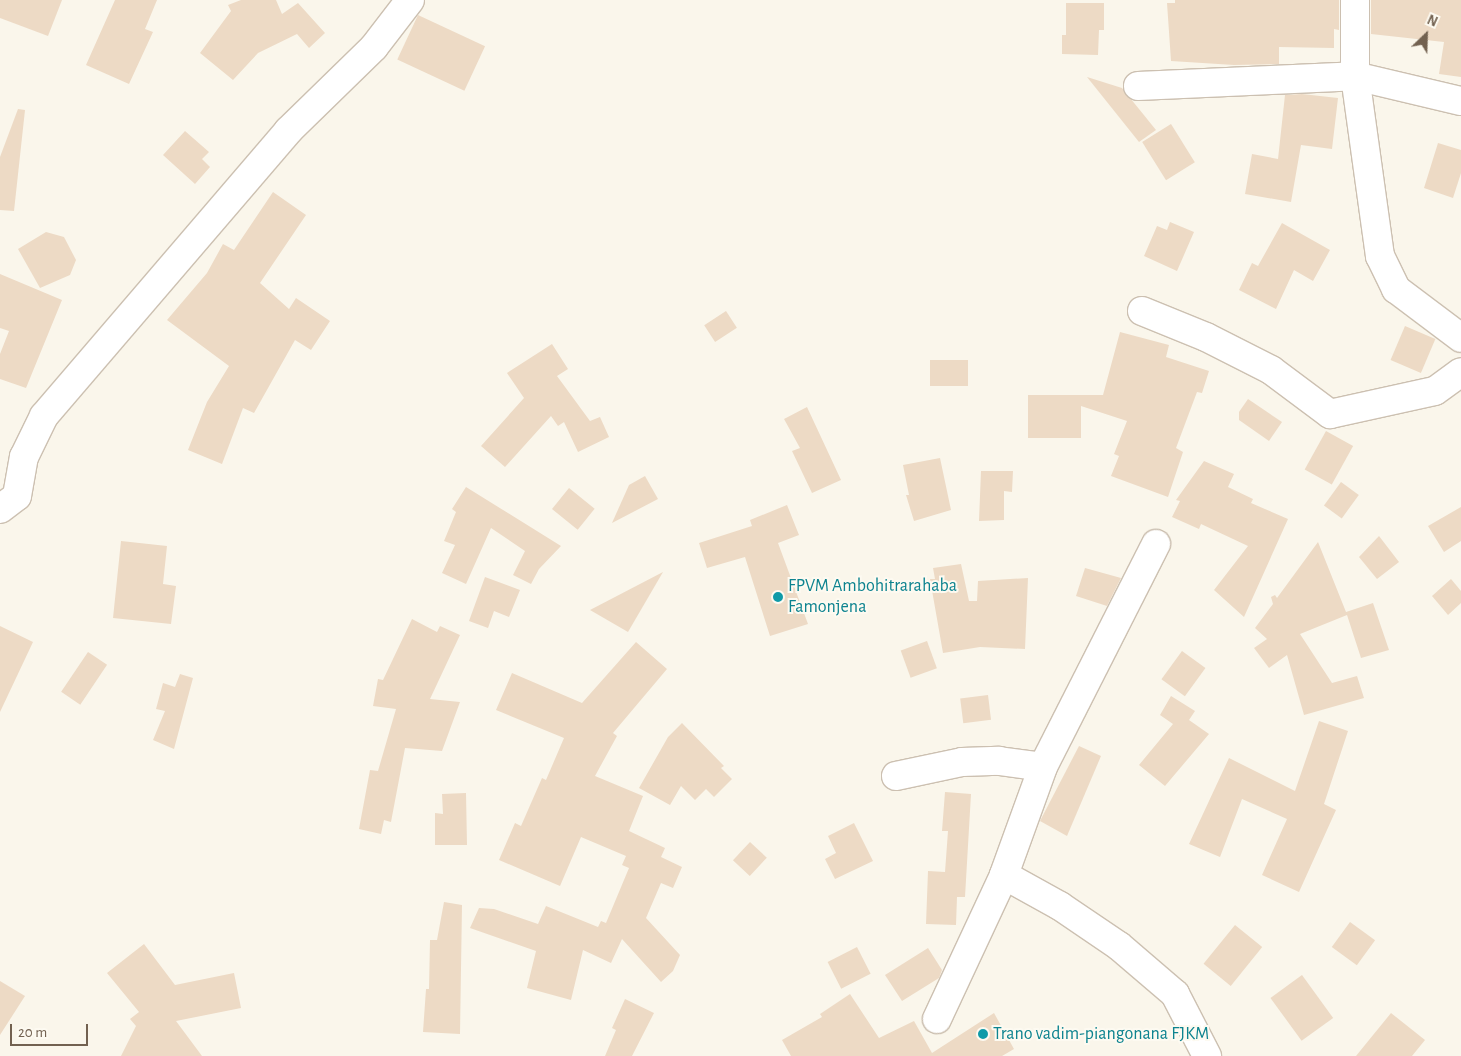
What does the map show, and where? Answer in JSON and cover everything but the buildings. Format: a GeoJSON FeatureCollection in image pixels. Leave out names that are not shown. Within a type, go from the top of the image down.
{"type":"FeatureCollection","features":[{"type":"Feature","properties":{"kind":"street"},"geometry":{"type":"LineString","coordinates":[[0,509],[17,496],[24,457],[44,416],[288,131],[374,47],[410,0]]}},
{"type":"Feature","properties":{"kind":"street"},"geometry":{"type":"LineString","coordinates":[[1355,0],[1355,76],[1380,256],[1396,289],[1461,338]]}},
{"type":"Feature","properties":{"kind":"street"},"geometry":{"type":"LineString","coordinates":[[1138,86],[1355,76],[1461,101]]}},
{"type":"Feature","properties":{"kind":"street"},"geometry":{"type":"LineString","coordinates":[[1142,311],[1206,337],[1271,370],[1330,414],[1435,391],[1461,372]]}},
{"type":"Feature","properties":{"kind":"street"},"geometry":{"type":"LineString","coordinates":[[936,1018],[1004,875],[1043,767],[1156,544]]}},
{"type":"Feature","properties":{"kind":"street"},"geometry":{"type":"LineString","coordinates":[[896,776],[962,762],[999,761],[1043,767]]}},
{"type":"Feature","properties":{"kind":"street"},"geometry":{"type":"LineString","coordinates":[[1004,875],[1060,906],[1111,941],[1175,994],[1207,1056]]}},
{"type":"Feature","properties":{"kind":"place","name":"FPVM Ambohitrarahaba Famonjena"},"geometry":{"type":"Point","coordinates":[778,597]}},
{"type":"Feature","properties":{"kind":"place","name":"Trano vadim-piangonana FJKM"},"geometry":{"type":"Point","coordinates":[983,1034]}}]}
